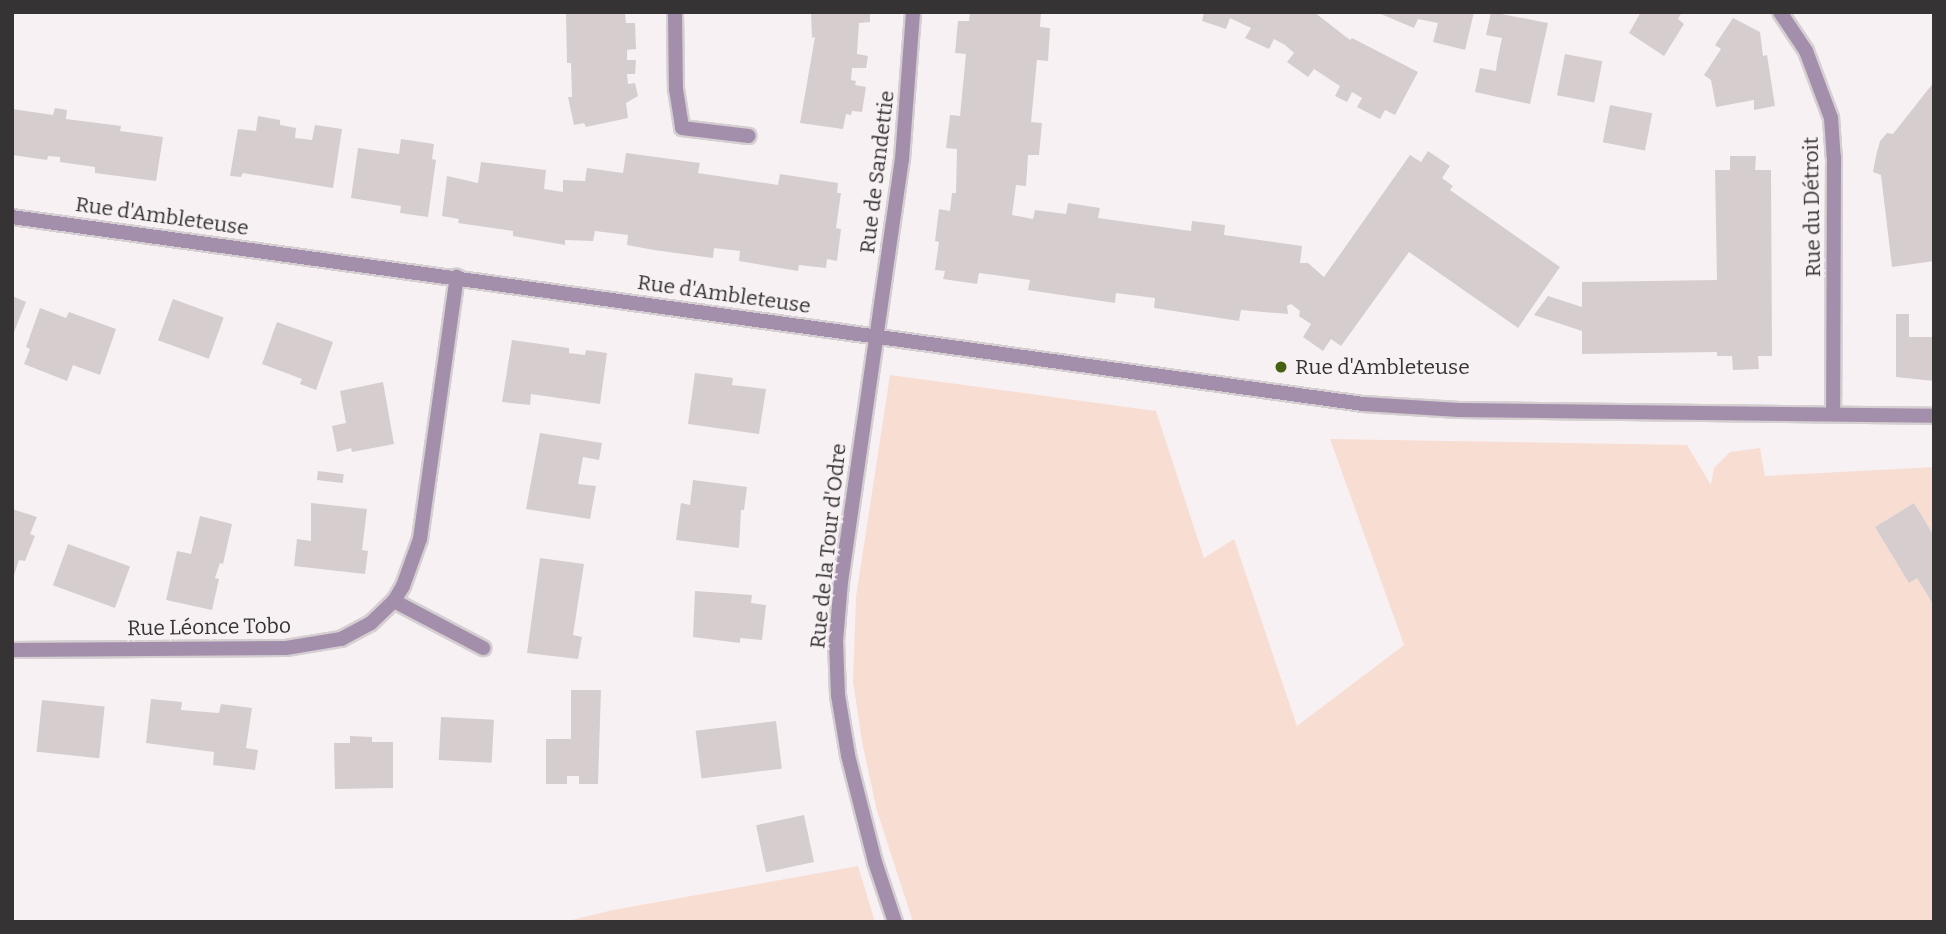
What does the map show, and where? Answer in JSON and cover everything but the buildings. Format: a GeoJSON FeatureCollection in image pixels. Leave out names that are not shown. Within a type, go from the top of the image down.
{"type":"FeatureCollection","features":[{"type":"Feature","properties":{"kind":"street"},"geometry":{"type":"LineString","coordinates":[[676,12],[676,89],[682,128],[749,136]]}},
{"type":"Feature","properties":{"kind":"street","name":"Rue de Sandettie"},"geometry":{"type":"LineString","coordinates":[[876,337],[902,159],[913,12]]}},
{"type":"Feature","properties":{"kind":"street","name":"Rue du Détroit"},"geometry":{"type":"LineString","coordinates":[[1780,12],[1806,51],[1827,101],[1831,118],[1834,157],[1833,414]]}},
{"type":"Feature","properties":{"kind":"street","name":"Rue d'Ambleteuse"},"geometry":{"type":"LineString","coordinates":[[12,217],[1398,407],[1934,416]]}},
{"type":"Feature","properties":{"kind":"street","name":"Rue Léonce Tobo"},"geometry":{"type":"LineString","coordinates":[[12,650],[306,647],[357,631],[394,601],[410,572],[420,539],[457,277]]}},
{"type":"Feature","properties":{"kind":"street","name":"Rue de la Tour d'Odre"},"geometry":{"type":"LineString","coordinates":[[876,337],[841,582],[836,640],[838,695],[848,755],[875,862],[895,922]]}},
{"type":"Feature","properties":{"kind":"street"},"geometry":{"type":"LineString","coordinates":[[394,601],[483,648]]}},
{"type":"Feature","properties":{"kind":"shaded area"},"geometry":{"type":"Polygon","coordinates":[[[890,375],[1156,411],[1204,558],[1234,539],[1297,726],[1404,645],[1330,439],[1687,445],[1711,485],[1714,468],[1730,452],[1760,448],[1765,476],[1934,467],[1934,537],[1914,503],[1875,527],[1909,582],[1917,578],[1934,606],[1934,922],[913,922],[877,811],[862,742],[853,681],[856,597],[890,375]]]}},
{"type":"Feature","properties":{"kind":"shaded area"},"geometry":{"type":"Polygon","coordinates":[[[858,866],[875,922],[564,922],[613,910],[858,866]]]}},
{"type":"Feature","properties":{"kind":"place","name":"Rue d'Ambleteuse"},"geometry":{"type":"Point","coordinates":[1281,367]}}]}
